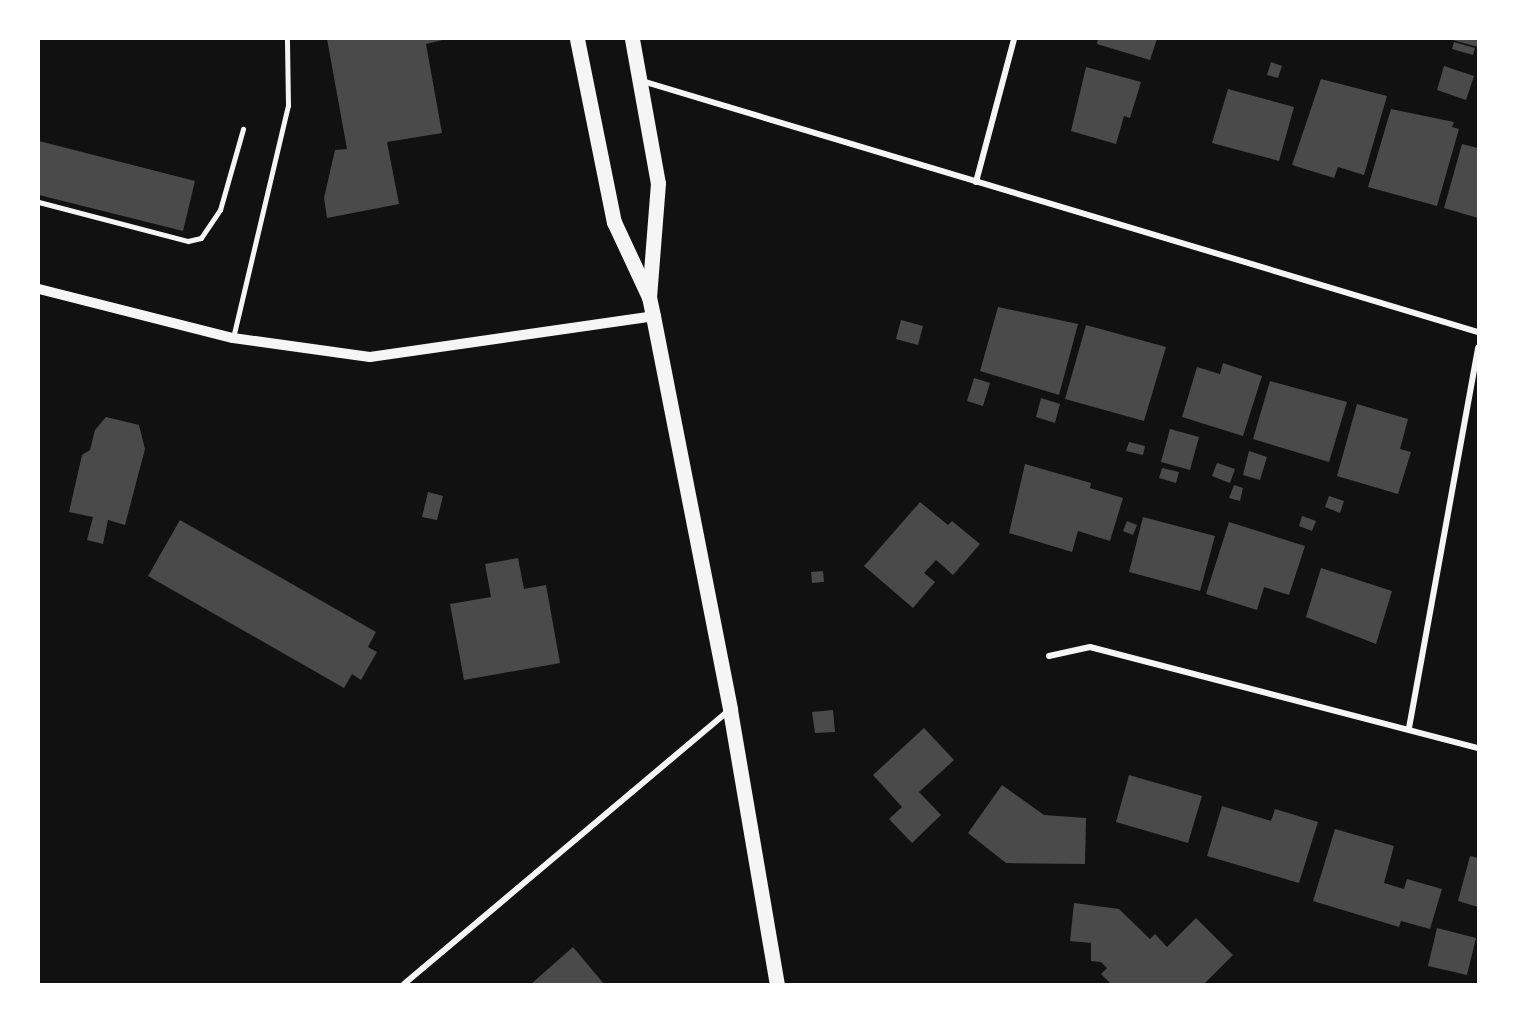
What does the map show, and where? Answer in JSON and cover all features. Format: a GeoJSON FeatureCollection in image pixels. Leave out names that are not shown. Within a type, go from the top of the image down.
{"type":"FeatureCollection","features":[{"type":"Feature","properties":{"kind":"main road"},"geometry":{"type":"LineString","coordinates":[[577,39],[614,222],[649,297],[730,710],[777,984]]}},
{"type":"Feature","properties":{"kind":"main road"},"geometry":{"type":"LineString","coordinates":[[632,39],[658,183],[649,297]]}},
{"type":"Feature","properties":{"kind":"street"},"geometry":{"type":"LineString","coordinates":[[976,182],[1014,39]]}},
{"type":"Feature","properties":{"kind":"street"},"geometry":{"type":"LineString","coordinates":[[640,81],[1478,332]]}},
{"type":"Feature","properties":{"kind":"street"},"geometry":{"type":"LineString","coordinates":[[39,289],[233,338],[370,357],[653,316]]}},
{"type":"Feature","properties":{"kind":"street"},"geometry":{"type":"LineString","coordinates":[[1409,728],[1478,347]]}},
{"type":"Feature","properties":{"kind":"street"},"geometry":{"type":"LineString","coordinates":[[1049,656],[1090,647],[1409,728],[1478,748]]}},
{"type":"Feature","properties":{"kind":"street"},"geometry":{"type":"LineString","coordinates":[[404,984],[730,710]]}},
{"type":"Feature","properties":{"kind":"lane"},"geometry":{"type":"LineString","coordinates":[[233,338],[288,106],[287,39]]}},
{"type":"Feature","properties":{"kind":"lane"},"geometry":{"type":"LineString","coordinates":[[39,202],[188,241],[201,238],[220,210],[243,129]]}},
{"type":"Feature","properties":{"kind":"building"},"geometry":{"type":"Polygon","coordinates":[[[327,39],[447,39],[426,44],[442,133],[387,142],[399,204],[327,218],[324,198],[335,150],[347,149],[327,39]]]}},
{"type":"Feature","properties":{"kind":"building"},"geometry":{"type":"Polygon","coordinates":[[[1098,39],[1157,39],[1150,60],[1097,44],[1098,39]]]}},
{"type":"Feature","properties":{"kind":"building"},"geometry":{"type":"Polygon","coordinates":[[[1478,39],[1478,47],[1453,40],[1478,39]]]}},
{"type":"Feature","properties":{"kind":"building"},"geometry":{"type":"Polygon","coordinates":[[[1454,42],[1475,48],[1473,55],[1452,49],[1454,42]]]}},
{"type":"Feature","properties":{"kind":"building"},"geometry":{"type":"Polygon","coordinates":[[[1271,62],[1282,66],[1278,78],[1267,75],[1271,62]]]}},
{"type":"Feature","properties":{"kind":"building"},"geometry":{"type":"Polygon","coordinates":[[[1444,66],[1474,76],[1466,100],[1437,90],[1444,66]]]}},
{"type":"Feature","properties":{"kind":"building"},"geometry":{"type":"Polygon","coordinates":[[[1086,67],[1141,82],[1130,118],[1124,116],[1116,144],[1071,131],[1086,67]]]}},
{"type":"Feature","properties":{"kind":"building"},"geometry":{"type":"Polygon","coordinates":[[[1321,79],[1387,96],[1364,175],[1338,167],[1334,178],[1292,165],[1321,79]]]}},
{"type":"Feature","properties":{"kind":"building"},"geometry":{"type":"Polygon","coordinates":[[[1228,89],[1294,107],[1279,161],[1212,143],[1228,89]]]}},
{"type":"Feature","properties":{"kind":"building"},"geometry":{"type":"Polygon","coordinates":[[[1391,109],[1454,122],[1452,127],[1459,129],[1437,206],[1368,187],[1391,109]]]}},
{"type":"Feature","properties":{"kind":"building"},"geometry":{"type":"Polygon","coordinates":[[[39,141],[195,181],[183,231],[39,195],[39,141]]]}},
{"type":"Feature","properties":{"kind":"building"},"geometry":{"type":"Polygon","coordinates":[[[1462,144],[1478,148],[1478,218],[1444,208],[1462,144]]]}},
{"type":"Feature","properties":{"kind":"building"},"geometry":{"type":"Polygon","coordinates":[[[998,307],[1078,324],[1059,395],[980,371],[998,307]]]}},
{"type":"Feature","properties":{"kind":"building"},"geometry":{"type":"Polygon","coordinates":[[[901,320],[923,326],[918,345],[896,339],[901,320]]]}},
{"type":"Feature","properties":{"kind":"building"},"geometry":{"type":"Polygon","coordinates":[[[1086,325],[1166,347],[1144,421],[1065,399],[1086,325]]]}},
{"type":"Feature","properties":{"kind":"building"},"geometry":{"type":"Polygon","coordinates":[[[1223,363],[1262,376],[1243,436],[1182,417],[1197,367],[1220,374],[1223,363]]]}},
{"type":"Feature","properties":{"kind":"building"},"geometry":{"type":"Polygon","coordinates":[[[974,378],[990,383],[983,406],[967,401],[974,378]]]}},
{"type":"Feature","properties":{"kind":"building"},"geometry":{"type":"Polygon","coordinates":[[[1270,381],[1347,402],[1329,462],[1253,439],[1270,381]]]}},
{"type":"Feature","properties":{"kind":"building"},"geometry":{"type":"Polygon","coordinates":[[[1041,398],[1060,404],[1055,423],[1036,417],[1041,398]]]}},
{"type":"Feature","properties":{"kind":"building"},"geometry":{"type":"Polygon","coordinates":[[[1357,404],[1408,419],[1400,449],[1411,452],[1398,494],[1337,476],[1357,404]]]}},
{"type":"Feature","properties":{"kind":"building"},"geometry":{"type":"Polygon","coordinates":[[[106,417],[139,425],[145,449],[125,525],[108,520],[103,544],[87,540],[93,517],[69,512],[82,455],[90,450],[95,430],[106,417]]]}},
{"type":"Feature","properties":{"kind":"building"},"geometry":{"type":"Polygon","coordinates":[[[1170,429],[1199,437],[1190,470],[1161,462],[1170,429]]]}},
{"type":"Feature","properties":{"kind":"building"},"geometry":{"type":"Polygon","coordinates":[[[1129,442],[1145,446],[1143,455],[1126,451],[1129,442]]]}},
{"type":"Feature","properties":{"kind":"building"},"geometry":{"type":"Polygon","coordinates":[[[1249,451],[1267,457],[1260,480],[1243,475],[1249,451]]]}},
{"type":"Feature","properties":{"kind":"building"},"geometry":{"type":"Polygon","coordinates":[[[1217,463],[1235,469],[1230,483],[1212,476],[1217,463]]]}},
{"type":"Feature","properties":{"kind":"building"},"geometry":{"type":"Polygon","coordinates":[[[1025,464],[1091,483],[1090,488],[1123,498],[1110,541],[1078,531],[1072,552],[1009,533],[1025,464]]]}},
{"type":"Feature","properties":{"kind":"building"},"geometry":{"type":"Polygon","coordinates":[[[1162,468],[1179,472],[1176,483],[1159,478],[1162,468]]]}},
{"type":"Feature","properties":{"kind":"building"},"geometry":{"type":"Polygon","coordinates":[[[1234,485],[1243,488],[1240,501],[1229,498],[1234,485]]]}},
{"type":"Feature","properties":{"kind":"building"},"geometry":{"type":"Polygon","coordinates":[[[428,492],[443,496],[437,520],[422,517],[428,492]]]}},
{"type":"Feature","properties":{"kind":"building"},"geometry":{"type":"Polygon","coordinates":[[[1329,496],[1344,501],[1340,513],[1325,507],[1329,496]]]}},
{"type":"Feature","properties":{"kind":"building"},"geometry":{"type":"Polygon","coordinates":[[[920,502],[948,525],[952,521],[980,544],[953,575],[936,560],[924,573],[935,582],[913,608],[864,566],[920,502]]]}},
{"type":"Feature","properties":{"kind":"building"},"geometry":{"type":"Polygon","coordinates":[[[1302,516],[1316,521],[1312,531],[1299,526],[1302,516]]]}},
{"type":"Feature","properties":{"kind":"building"},"geometry":{"type":"Polygon","coordinates":[[[1143,517],[1215,536],[1200,591],[1129,572],[1143,517]]]}},
{"type":"Feature","properties":{"kind":"building"},"geometry":{"type":"Polygon","coordinates":[[[180,520],[376,632],[368,647],[377,652],[361,680],[352,674],[344,688],[148,576],[180,520]]]}},
{"type":"Feature","properties":{"kind":"building"},"geometry":{"type":"Polygon","coordinates":[[[1127,521],[1137,525],[1133,535],[1123,531],[1127,521]]]}},
{"type":"Feature","properties":{"kind":"building"},"geometry":{"type":"Polygon","coordinates":[[[1229,522],[1305,546],[1289,595],[1264,587],[1257,610],[1206,594],[1229,522]]]}},
{"type":"Feature","properties":{"kind":"building"},"geometry":{"type":"Polygon","coordinates":[[[518,558],[524,589],[546,585],[560,663],[464,680],[450,604],[491,597],[485,564],[518,558]]]}},
{"type":"Feature","properties":{"kind":"building"},"geometry":{"type":"Polygon","coordinates":[[[1321,568],[1392,591],[1376,644],[1306,617],[1321,568]]]}},
{"type":"Feature","properties":{"kind":"building"},"geometry":{"type":"Polygon","coordinates":[[[823,571],[824,582],[812,583],[811,572],[823,571]]]}},
{"type":"Feature","properties":{"kind":"building"},"geometry":{"type":"Polygon","coordinates":[[[833,710],[835,732],[815,733],[812,712],[833,710]]]}},
{"type":"Feature","properties":{"kind":"building"},"geometry":{"type":"Polygon","coordinates":[[[924,728],[954,760],[919,792],[941,815],[912,843],[889,819],[902,807],[873,775],[924,728]]]}},
{"type":"Feature","properties":{"kind":"building"},"geometry":{"type":"Polygon","coordinates":[[[1129,775],[1202,796],[1188,843],[1116,822],[1129,775]]]}},
{"type":"Feature","properties":{"kind":"building"},"geometry":{"type":"Polygon","coordinates":[[[1002,785],[1044,815],[1086,818],[1085,864],[1006,863],[968,833],[1002,785]]]}},
{"type":"Feature","properties":{"kind":"building"},"geometry":{"type":"Polygon","coordinates":[[[1222,806],[1271,821],[1275,809],[1318,822],[1299,883],[1207,856],[1222,806]]]}},
{"type":"Feature","properties":{"kind":"building"},"geometry":{"type":"Polygon","coordinates":[[[1335,829],[1394,846],[1384,883],[1404,889],[1407,879],[1442,889],[1430,929],[1401,921],[1399,927],[1313,901],[1335,829]]]}},
{"type":"Feature","properties":{"kind":"building"},"geometry":{"type":"Polygon","coordinates":[[[1470,856],[1478,858],[1478,907],[1458,901],[1470,856]]]}},
{"type":"Feature","properties":{"kind":"building"},"geometry":{"type":"Polygon","coordinates":[[[1074,903],[1119,909],[1150,939],[1155,934],[1167,947],[1196,918],[1233,955],[1204,984],[1111,984],[1101,974],[1107,968],[1101,962],[1091,961],[1091,943],[1070,941],[1074,903]]]}},
{"type":"Feature","properties":{"kind":"building"},"geometry":{"type":"Polygon","coordinates":[[[1437,928],[1476,938],[1467,975],[1428,966],[1437,928]]]}},
{"type":"Feature","properties":{"kind":"building"},"geometry":{"type":"Polygon","coordinates":[[[573,947],[604,984],[531,984],[573,947]]]}}]}
